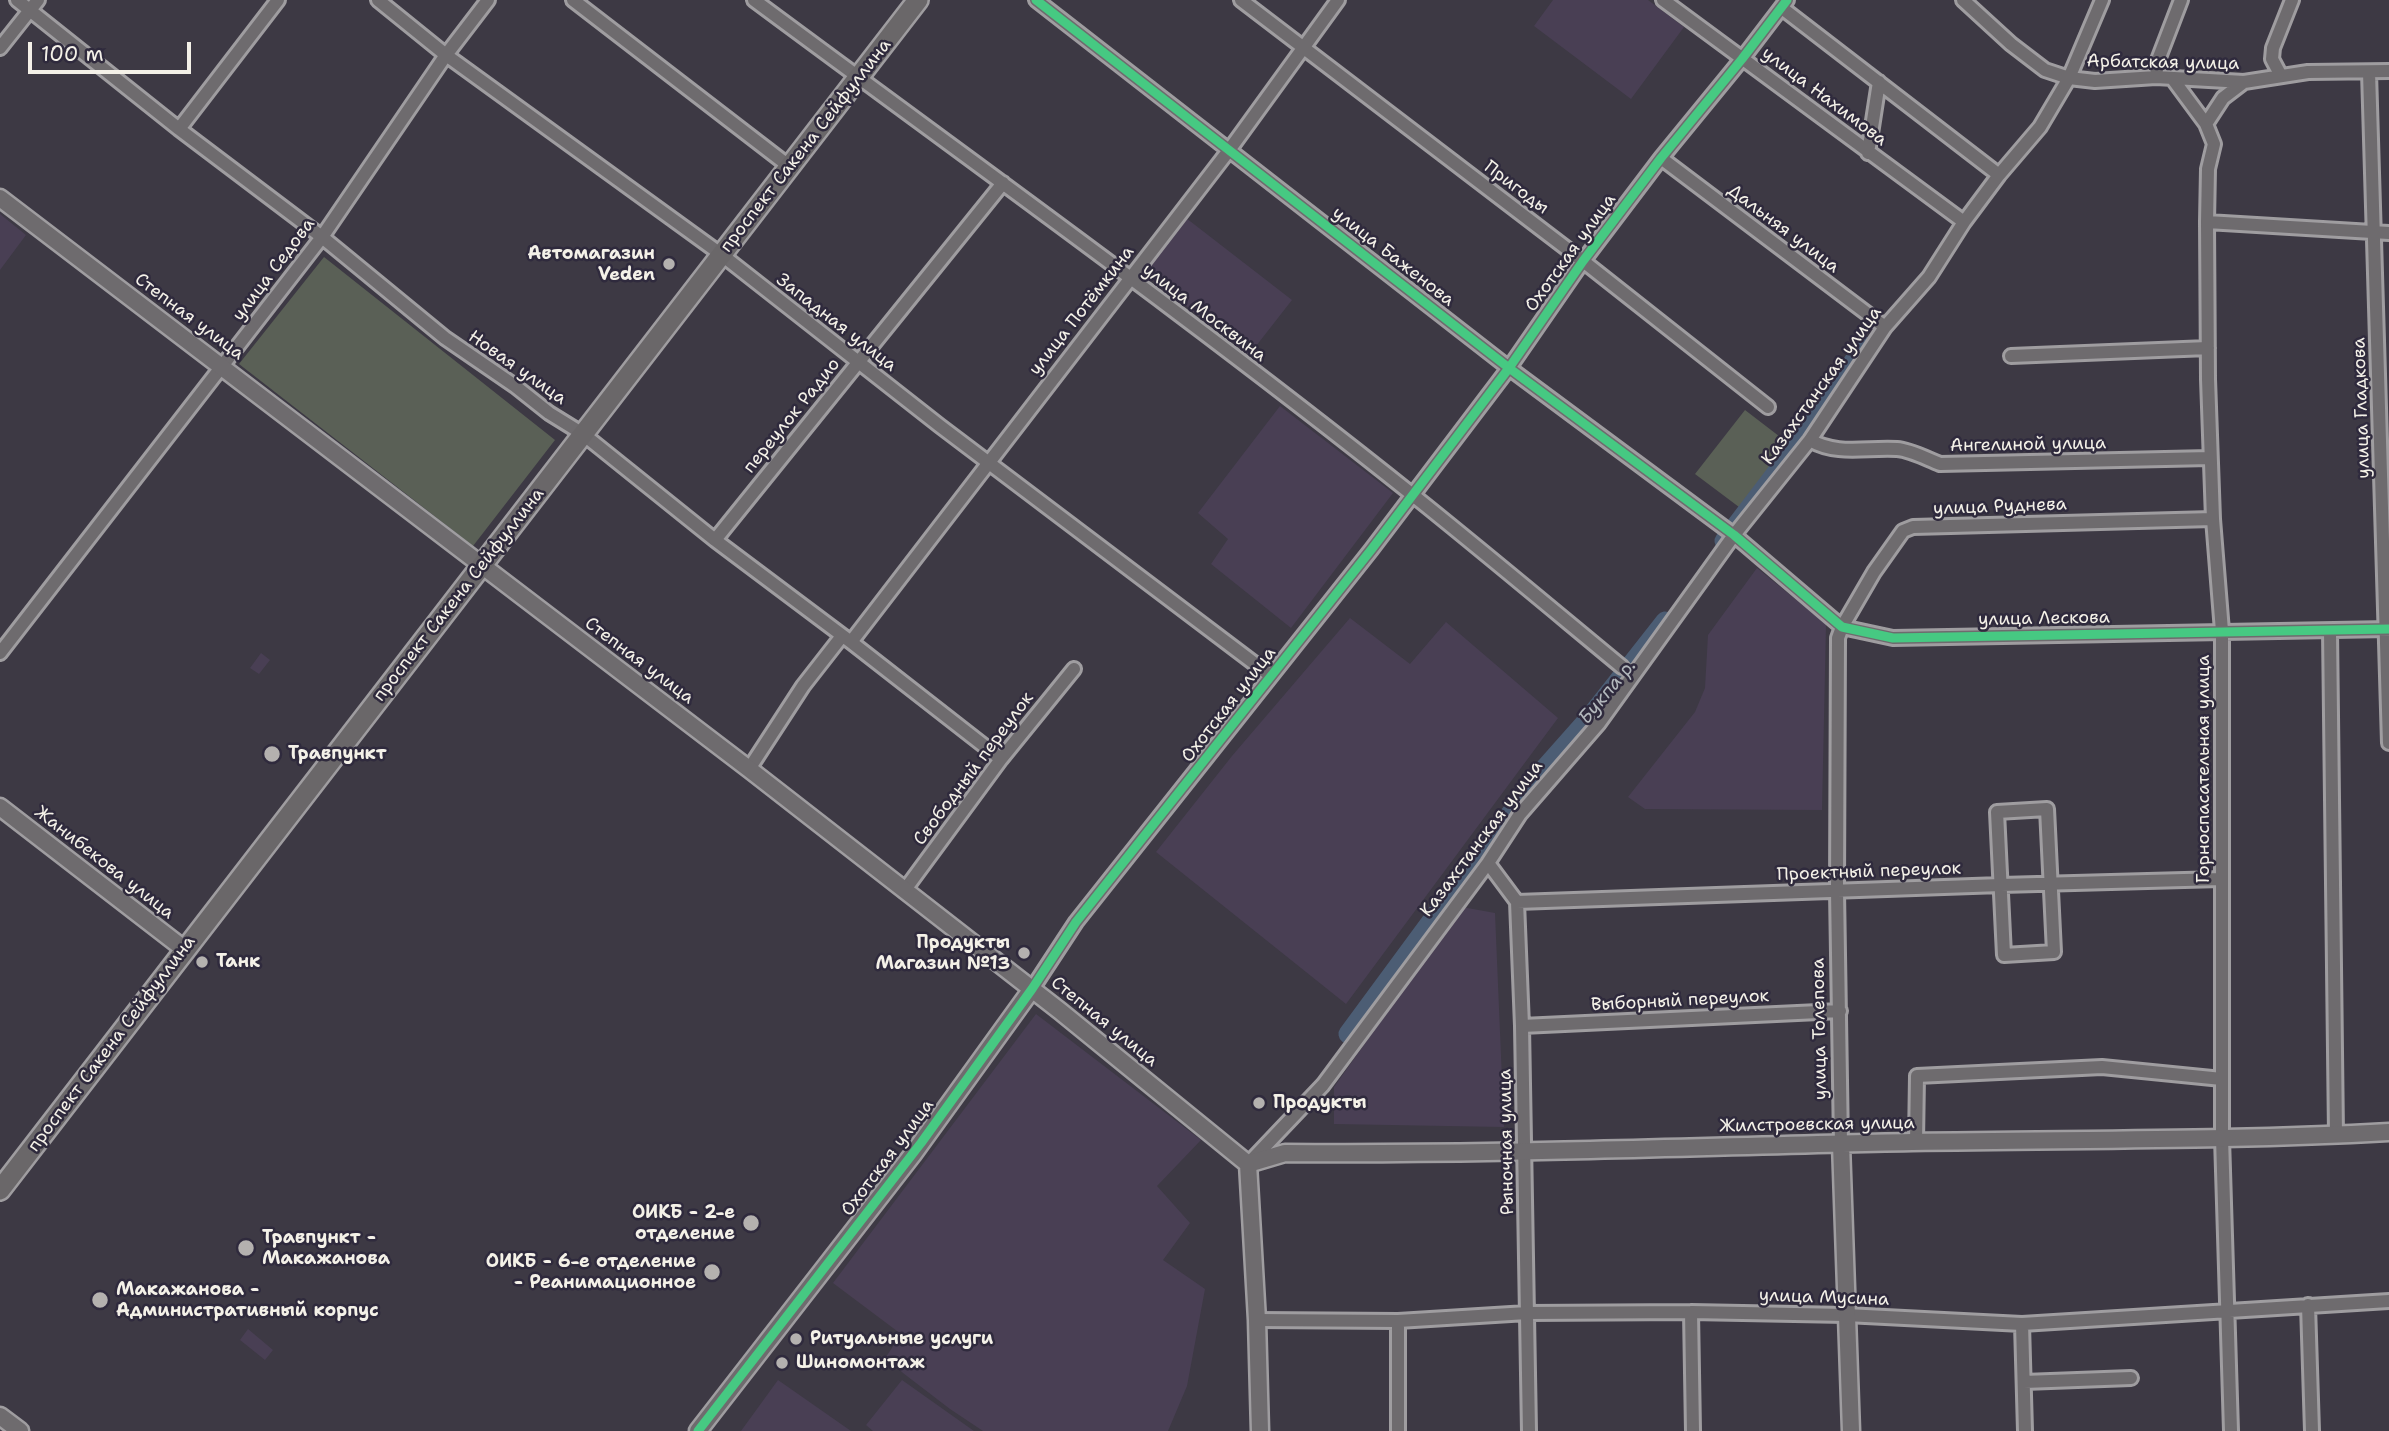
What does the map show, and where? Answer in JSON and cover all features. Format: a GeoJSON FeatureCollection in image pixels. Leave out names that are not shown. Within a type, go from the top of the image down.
{"type":"FeatureCollection","features":[{"type":"Feature","properties":{"kind":"main road","name":"проспект Сакена Сейфуллина"},"geometry":{"type":"LineString","coordinates":[[0,1190],[918,0]]}},
{"type":"Feature","properties":{"kind":"street","name":"Новая улица"},"geometry":{"type":"LineString","coordinates":[[18,0],[35,5],[179,129],[322,237],[445,338],[583,435],[715,540],[1001,759]]}},
{"type":"Feature","properties":{"kind":"street"},"geometry":{"type":"LineString","coordinates":[[179,129],[278,0]]}},
{"type":"Feature","properties":{"kind":"street","name":"Западная улица"},"geometry":{"type":"LineString","coordinates":[[379,0],[446,55],[722,256],[987,463],[1271,676]]}},
{"type":"Feature","properties":{"kind":"street","name":"улица Седова"},"geometry":{"type":"LineString","coordinates":[[0,653],[322,237],[446,55],[488,0]]}},
{"type":"Feature","properties":{"kind":"street"},"geometry":{"type":"LineString","coordinates":[[573,0],[790,167]]}},
{"type":"Feature","properties":{"kind":"street","name":"улица Москвина"},"geometry":{"type":"LineString","coordinates":[[754,0],[1130,278],[1413,496],[1622,667]]}},
{"type":"Feature","properties":{"kind":"street","name":"улица Баженова"},"geometry":{"type":"LineString","coordinates":[[1036,0],[1508,368],[1734,535]]}},
{"type":"Feature","properties":{"kind":"street","name":"Пригоды"},"geometry":{"type":"LineString","coordinates":[[1241,0],[1583,261],[1768,407]]}},
{"type":"Feature","properties":{"kind":"street","name":"улица Потёмкина"},"geometry":{"type":"LineString","coordinates":[[749,769],[803,686],[847,639],[987,463],[1230,149],[1338,0]]}},
{"type":"Feature","properties":{"kind":"street","name":"улица Нахимова"},"geometry":{"type":"LineString","coordinates":[[1663,0],[1964,222]]}},
{"type":"Feature","properties":{"kind":"street","name":"Арбатская улица"},"geometry":{"type":"LineString","coordinates":[[1963,0],[2011,44],[2045,70],[2069,78],[2095,81],[2156,77],[2244,82],[2308,72],[2389,71]]}},
{"type":"Feature","properties":{"kind":"street","name":"Казахстанская улица"},"geometry":{"type":"LineString","coordinates":[[1248,1164],[1323,1085],[1488,863],[1520,814],[1599,723],[1734,535],[1810,440],[1885,327],[1929,277],[1964,222],[2040,127],[2069,78],[2102,0]]}},
{"type":"Feature","properties":{"kind":"street"},"geometry":{"type":"LineString","coordinates":[[2156,77],[2158,60],[2180,0]]}},
{"type":"Feature","properties":{"kind":"street"},"geometry":{"type":"LineString","coordinates":[[2281,76],[2272,60],[2273,48],[2292,0]]}},
{"type":"Feature","properties":{"kind":"street"},"geometry":{"type":"LineString","coordinates":[[1784,4],[1999,175]]}},
{"type":"Feature","properties":{"kind":"street","name":"Охотская улица"},"geometry":{"type":"LineString","coordinates":[[698,1431],[913,1154],[1032,989],[1076,922],[1413,496],[1583,261],[1784,4]]}},
{"type":"Feature","properties":{"kind":"street"},"geometry":{"type":"LineString","coordinates":[[0,48],[35,5]]}},
{"type":"Feature","properties":{"kind":"street","name":"улица Гладкова"},"geometry":{"type":"LineString","coordinates":[[2369,72],[2388,629],[2389,743]]}},
{"type":"Feature","properties":{"kind":"street"},"geometry":{"type":"LineString","coordinates":[[2172,78],[2207,124],[2223,98],[2244,82]]}},
{"type":"Feature","properties":{"kind":"street"},"geometry":{"type":"LineString","coordinates":[[1868,153],[1879,82]]}},
{"type":"Feature","properties":{"kind":"street","name":"Горноспасательная улица"},"geometry":{"type":"LineString","coordinates":[[2207,124],[2214,144],[2208,169],[2208,348],[2213,519],[2222,631],[2222,1138],[2231,1431]]}},
{"type":"Feature","properties":{"kind":"street","name":"Дальняя улица"},"geometry":{"type":"LineString","coordinates":[[1661,158],[1885,327]]}},
{"type":"Feature","properties":{"kind":"street","name":"переулок Радио"},"geometry":{"type":"LineString","coordinates":[[715,540],[1003,183]]}},
{"type":"Feature","properties":{"kind":"street","name":"Степная улица"},"geometry":{"type":"LineString","coordinates":[[0,198],[749,769],[1032,989],[1248,1164]]}},
{"type":"Feature","properties":{"kind":"street"},"geometry":{"type":"LineString","coordinates":[[2207,222],[2389,233]]}},
{"type":"Feature","properties":{"kind":"street"},"geometry":{"type":"LineString","coordinates":[[2011,356],[2208,348]]}},
{"type":"Feature","properties":{"kind":"street","name":"Ангелиной улица"},"geometry":{"type":"LineString","coordinates":[[1810,440],[1822,447],[1842,450],[1900,449],[1940,464],[2210,458]]}},
{"type":"Feature","properties":{"kind":"street","name":"улица Руднева"},"geometry":{"type":"LineString","coordinates":[[1842,627],[1874,572],[1903,531],[1913,527],[2213,519]]}},
{"type":"Feature","properties":{"kind":"street","name":"улица Лескова"},"geometry":{"type":"LineString","coordinates":[[1734,535],[1842,627],[1893,638],[2388,629]]}},
{"type":"Feature","properties":{"kind":"street","name":"улица Толепова"},"geometry":{"type":"LineString","coordinates":[[1842,627],[1838,638],[1837,891],[1841,1144],[1851,1431]]}},
{"type":"Feature","properties":{"kind":"street"},"geometry":{"type":"LineString","coordinates":[[2330,631],[2336,1135]]}},
{"type":"Feature","properties":{"kind":"street","name":"Свободный переулок"},"geometry":{"type":"LineString","coordinates":[[904,891],[1001,759],[1074,669]]}},
{"type":"Feature","properties":{"kind":"street","name":"Жанибекова улица"},"geometry":{"type":"LineString","coordinates":[[0,807],[184,949]]}},
{"type":"Feature","properties":{"kind":"street"},"geometry":{"type":"LineString","coordinates":[[2047,809],[2054,952],[2004,955],[2001,885],[1997,812],[2047,809]]}},
{"type":"Feature","properties":{"kind":"street"},"geometry":{"type":"LineString","coordinates":[[1488,863],[1500,883],[1517,902]]}},
{"type":"Feature","properties":{"kind":"street","name":"Проектный переулок"},"geometry":{"type":"LineString","coordinates":[[1517,902],[2221,879]]}},
{"type":"Feature","properties":{"kind":"street","name":"Рыночная улица"},"geometry":{"type":"LineString","coordinates":[[1517,902],[1530,1431]]}},
{"type":"Feature","properties":{"kind":"street","name":"Выборный переулок"},"geometry":{"type":"LineString","coordinates":[[1522,1026],[1840,1011]]}},
{"type":"Feature","properties":{"kind":"street"},"geometry":{"type":"LineString","coordinates":[[1916,1142],[1917,1076],[2102,1067],[2222,1079]]}},
{"type":"Feature","properties":{"kind":"street","name":"Жилстроевская улица"},"geometry":{"type":"LineString","coordinates":[[1248,1164],[1285,1153],[1524,1152],[1916,1142],[2222,1138],[2389,1132]]}},
{"type":"Feature","properties":{"kind":"street"},"geometry":{"type":"LineString","coordinates":[[1248,1164],[1260,1431]]}},
{"type":"Feature","properties":{"kind":"street","name":"улица Мусина"},"geometry":{"type":"LineString","coordinates":[[1257,1320],[1398,1321],[1527,1313],[1691,1312],[1846,1315],[2022,1324],[2389,1301]]}},
{"type":"Feature","properties":{"kind":"street"},"geometry":{"type":"LineString","coordinates":[[2308,1305],[2312,1431]]}},
{"type":"Feature","properties":{"kind":"street"},"geometry":{"type":"LineString","coordinates":[[1691,1312],[1693,1431]]}},
{"type":"Feature","properties":{"kind":"street"},"geometry":{"type":"LineString","coordinates":[[1398,1321],[1398,1431]]}},
{"type":"Feature","properties":{"kind":"street"},"geometry":{"type":"LineString","coordinates":[[2022,1324],[2025,1431]]}},
{"type":"Feature","properties":{"kind":"street"},"geometry":{"type":"LineString","coordinates":[[2024,1381],[2131,1378]]}},
{"type":"Feature","properties":{"kind":"street"},"geometry":{"type":"LineString","coordinates":[[0,1416],[20,1431]]}},
{"type":"Feature","properties":{"kind":"shaded area"},"geometry":{"type":"Polygon","coordinates":[[[1553,0],[1648,0],[1684,27],[1631,99],[1534,26],[1553,0]]]}},
{"type":"Feature","properties":{"kind":"shaded area"},"geometry":{"type":"Polygon","coordinates":[[[0,214],[26,235],[0,270],[0,214]]]}},
{"type":"Feature","properties":{"kind":"shaded area"},"geometry":{"type":"Polygon","coordinates":[[[1186,218],[1292,300],[1249,355],[1144,273],[1186,218]]]}},
{"type":"Feature","properties":{"kind":"shaded area"},"geometry":{"type":"Polygon","coordinates":[[[324,257],[555,440],[473,546],[239,364],[324,257]]]}},
{"type":"Feature","properties":{"kind":"shaded area"},"geometry":{"type":"Polygon","coordinates":[[[1280,406],[1393,493],[1291,628],[1211,564],[1228,539],[1198,513],[1280,406]]]}},
{"type":"Feature","properties":{"kind":"shaded area"},"geometry":{"type":"Polygon","coordinates":[[[1745,410],[1788,443],[1739,507],[1695,474],[1745,410]]]}},
{"type":"Feature","properties":{"kind":"shaded area"},"geometry":{"type":"Polygon","coordinates":[[[1757,568],[1826,624],[1822,810],[1645,809],[1628,797],[1695,712],[1705,688],[1708,635],[1757,568]]]}},
{"type":"Feature","properties":{"kind":"shaded area"},"geometry":{"type":"Polygon","coordinates":[[[1350,618],[1410,664],[1446,622],[1558,718],[1346,1004],[1156,852],[1232,756],[1350,618]]]}},
{"type":"Feature","properties":{"kind":"shaded area"},"geometry":{"type":"Polygon","coordinates":[[[261,653],[270,660],[259,674],[250,668],[261,653]]]}},
{"type":"Feature","properties":{"kind":"shaded area"},"geometry":{"type":"Polygon","coordinates":[[[1462,907],[1495,913],[1504,1127],[1334,1124],[1334,1087],[1462,907]]]}},
{"type":"Feature","properties":{"kind":"shaded area"},"geometry":{"type":"Polygon","coordinates":[[[1036,1014],[1201,1140],[1157,1186],[1190,1223],[1163,1260],[1205,1289],[1187,1386],[1168,1431],[983,1431],[950,1409],[886,1357],[901,1334],[833,1283],[1036,1014]]]}},
{"type":"Feature","properties":{"kind":"shaded area"},"geometry":{"type":"Polygon","coordinates":[[[248,1329],[273,1350],[265,1360],[240,1340],[248,1329]]]}},
{"type":"Feature","properties":{"kind":"shaded area"},"geometry":{"type":"Polygon","coordinates":[[[778,1380],[851,1431],[741,1431],[778,1380]]]}},
{"type":"Feature","properties":{"kind":"shaded area"},"geometry":{"type":"Polygon","coordinates":[[[902,1380],[974,1431],[873,1431],[866,1425],[902,1380]]]}},
{"type":"Feature","properties":{"kind":"waterway","name":"Букпа р."},"geometry":{"type":"LineString","coordinates":[[1724,541],[1791,453],[1864,346]]}},
{"type":"Feature","properties":{"kind":"waterway","name":"Букпа р."},"geometry":{"type":"LineString","coordinates":[[1348,1034],[1541,772],[1588,719],[1665,621]]}},
{"type":"Feature","properties":{"kind":"cycle path"},"geometry":{"type":"LineString","coordinates":[[1036,0],[1509,368],[1734,535],[1842,627],[1893,638],[2389,629]]}},
{"type":"Feature","properties":{"kind":"cycle path"},"geometry":{"type":"LineString","coordinates":[[698,1431],[921,1143],[1032,989],[1076,922],[1371,550],[1509,368],[1583,261],[1787,0]]}},
{"type":"Feature","properties":{"kind":"place","name":"Автомагазин Veden"},"geometry":{"type":"Point","coordinates":[669,264]}},
{"type":"Feature","properties":{"kind":"place","name":"Травпункт"},"geometry":{"type":"Point","coordinates":[272,754]}},
{"type":"Feature","properties":{"kind":"place","name":"Продукты Магазин №13"},"geometry":{"type":"Point","coordinates":[1024,953]}},
{"type":"Feature","properties":{"kind":"place","name":"Танк"},"geometry":{"type":"Point","coordinates":[202,962]}},
{"type":"Feature","properties":{"kind":"place","name":"Продукты"},"geometry":{"type":"Point","coordinates":[1259,1103]}},
{"type":"Feature","properties":{"kind":"place","name":"ОИКБ - 2-е отделение"},"geometry":{"type":"Point","coordinates":[751,1223]}},
{"type":"Feature","properties":{"kind":"place","name":"Травпункт - Макажанова"},"geometry":{"type":"Point","coordinates":[246,1248]}},
{"type":"Feature","properties":{"kind":"place","name":"ОИКБ - 6-е отделение - Реанимационное"},"geometry":{"type":"Point","coordinates":[712,1272]}},
{"type":"Feature","properties":{"kind":"place","name":"Макажанова - Административный корпус"},"geometry":{"type":"Point","coordinates":[100,1300]}},
{"type":"Feature","properties":{"kind":"place","name":"Ритуальные услуги"},"geometry":{"type":"Point","coordinates":[796,1339]}},
{"type":"Feature","properties":{"kind":"place","name":"Шиномонтаж"},"geometry":{"type":"Point","coordinates":[782,1363]}}]}
